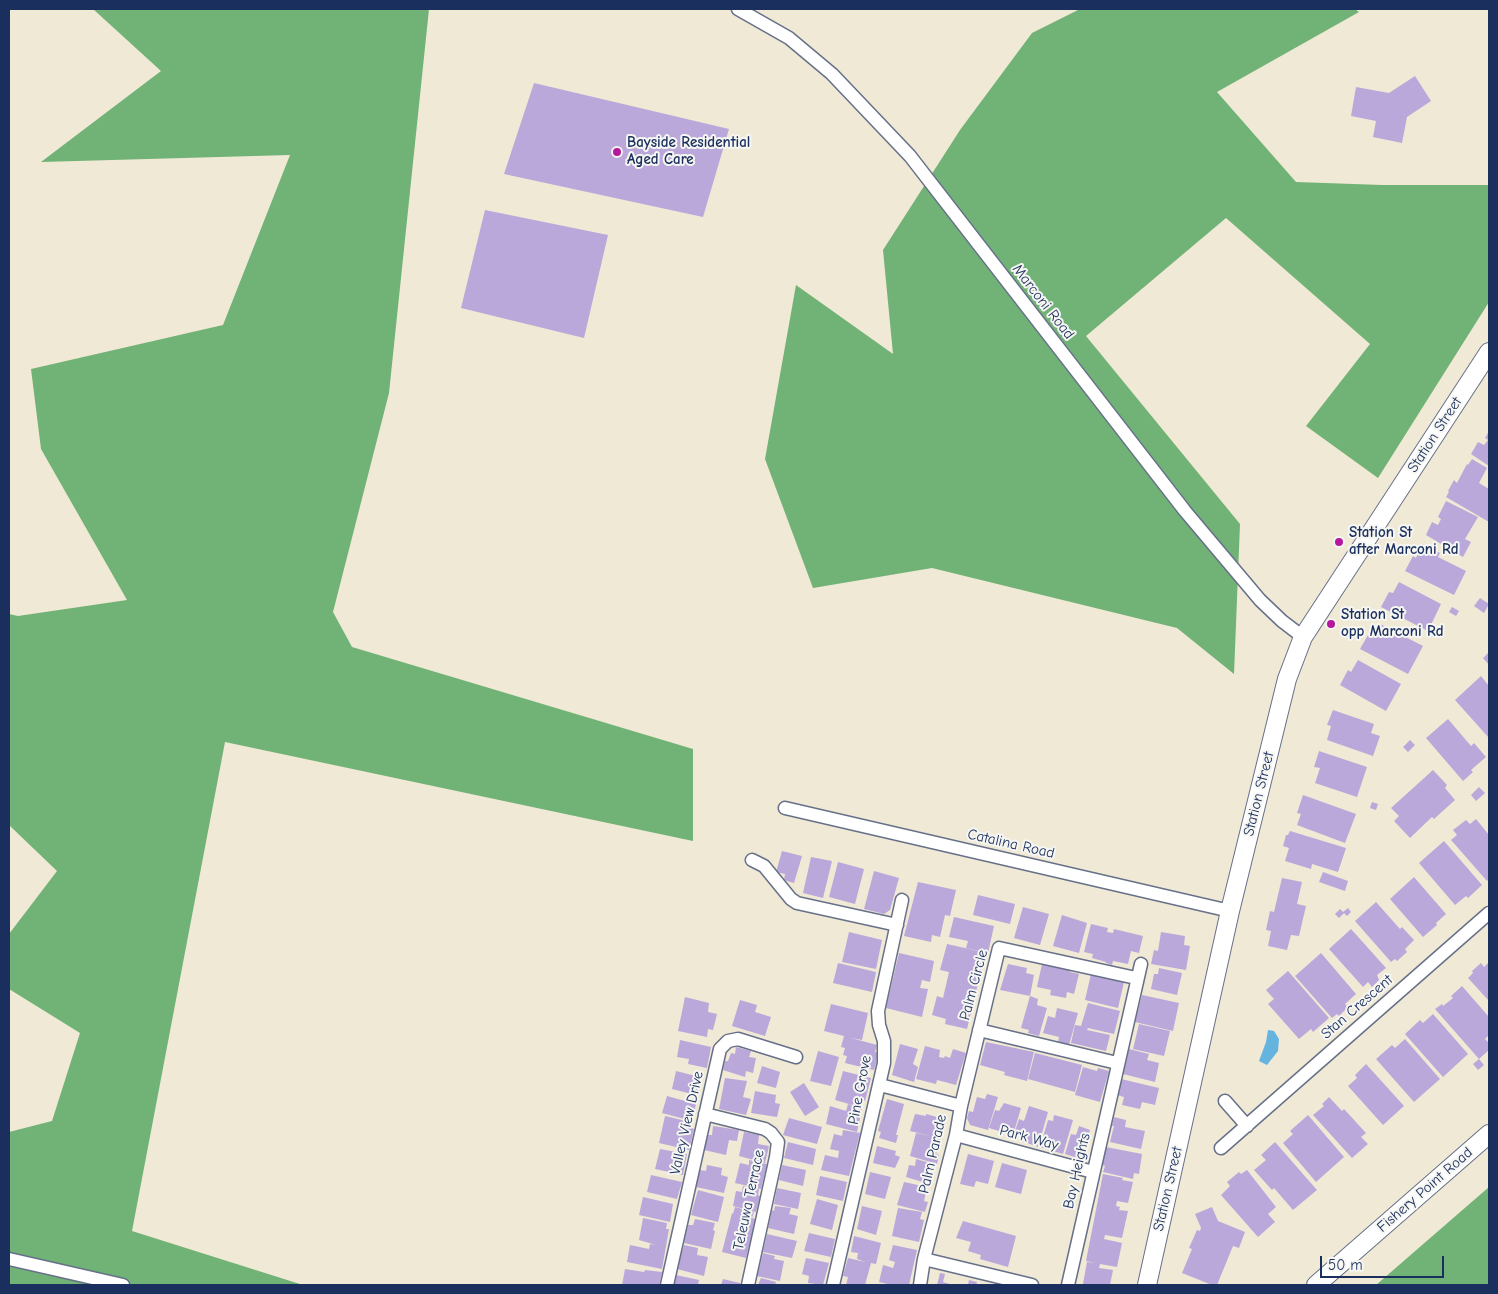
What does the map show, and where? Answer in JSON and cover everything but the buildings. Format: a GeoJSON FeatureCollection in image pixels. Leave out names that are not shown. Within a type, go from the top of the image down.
{"type":"FeatureCollection","features":[{"type":"Feature","properties":{"kind":"street","name":"Marconi Road"},"geometry":{"type":"LineString","coordinates":[[740,9],[789,38],[832,74],[910,156],[1185,511],[1260,600],[1282,621],[1303,637]]}},
{"type":"Feature","properties":{"kind":"street","name":"Station Street"},"geometry":{"type":"LineString","coordinates":[[1146,1285],[1230,911],[1286,679],[1303,637],[1489,352]]}},
{"type":"Feature","properties":{"kind":"street","name":"Catalina Road"},"geometry":{"type":"LineString","coordinates":[[785,808],[1230,911]]}},
{"type":"Feature","properties":{"kind":"street"},"geometry":{"type":"LineString","coordinates":[[752,860],[764,866],[791,899],[797,903],[897,926]]}},
{"type":"Feature","properties":{"kind":"street","name":"Pine Grove"},"geometry":{"type":"LineString","coordinates":[[832,1285],[884,1063],[884,1041],[879,1025],[878,1011],[902,900]]}},
{"type":"Feature","properties":{"kind":"street","name":"Stan Crescent"},"geometry":{"type":"LineString","coordinates":[[1221,1148],[1489,913]]}},
{"type":"Feature","properties":{"kind":"street","name":"Palm Circle"},"geometry":{"type":"LineString","coordinates":[[1117,1063],[979,1030],[999,948],[1136,978]]}},
{"type":"Feature","properties":{"kind":"street"},"geometry":{"type":"LineString","coordinates":[[1117,1063],[1136,978],[1141,964]]}},
{"type":"Feature","properties":{"kind":"street","name":"Palm Parade"},"geometry":{"type":"LineString","coordinates":[[920,1285],[924,1259],[956,1135],[979,1030]]}},
{"type":"Feature","properties":{"kind":"street","name":"Valley View Drive"},"geometry":{"type":"LineString","coordinates":[[667,1285],[720,1049],[728,1041],[738,1039],[796,1056]]}},
{"type":"Feature","properties":{"kind":"street","name":"Bay Heights"},"geometry":{"type":"LineString","coordinates":[[1068,1285],[1117,1063]]}},
{"type":"Feature","properties":{"kind":"street"},"geometry":{"type":"LineString","coordinates":[[880,1085],[961,1106]]}},
{"type":"Feature","properties":{"kind":"street"},"geometry":{"type":"LineString","coordinates":[[1225,1101],[1247,1126]]}},
{"type":"Feature","properties":{"kind":"street","name":"Teleuwa Terrace"},"geometry":{"type":"LineString","coordinates":[[705,1114],[765,1129],[778,1142],[748,1285]]}},
{"type":"Feature","properties":{"kind":"street","name":"Fishery Point Road"},"geometry":{"type":"LineString","coordinates":[[1316,1285],[1489,1134]]}},
{"type":"Feature","properties":{"kind":"street","name":"Park Way"},"geometry":{"type":"LineString","coordinates":[[956,1135],[1093,1172]]}},
{"type":"Feature","properties":{"kind":"street"},"geometry":{"type":"LineString","coordinates":[[9,1259],[123,1285]]}},
{"type":"Feature","properties":{"kind":"street"},"geometry":{"type":"LineString","coordinates":[[924,1259],[1032,1285]]}},
{"type":"Feature","properties":{"kind":"green space"},"geometry":{"type":"Polygon","coordinates":[[[93,9],[429,9],[389,393],[333,612],[352,647],[693,749],[693,841],[225,742],[132,1231],[303,1285],[9,1285],[9,1132],[52,1121],[80,1033],[9,989],[9,934],[57,871],[9,825],[9,614],[18,616],[127,600],[41,449],[31,369],[223,325],[290,155],[41,162],[161,71],[93,9]]]}},
{"type":"Feature","properties":{"kind":"green space"},"geometry":{"type":"Polygon","coordinates":[[[1080,9],[1355,9],[1359,12],[1217,92],[1296,182],[1382,185],[1489,185],[1489,302],[1378,478],[1306,426],[1370,344],[1226,218],[1086,336],[1240,524],[1234,674],[1177,628],[932,568],[813,588],[765,459],[796,285],[893,354],[883,250],[960,130],[1032,33],[1080,9]]]}},
{"type":"Feature","properties":{"kind":"green space"},"geometry":{"type":"Polygon","coordinates":[[[1489,1187],[1489,1285],[1376,1285],[1489,1187]]]}},
{"type":"Feature","properties":{"kind":"water"},"geometry":{"type":"Polygon","coordinates":[[[1268,1030],[1274,1031],[1279,1039],[1278,1051],[1267,1065],[1259,1061],[1268,1030]]]}},
{"type":"Feature","properties":{"kind":"place","name":"Bayside Residential Aged Care"},"geometry":{"type":"Point","coordinates":[617,152]}},
{"type":"Feature","properties":{"kind":"place","name":"Station St after Marconi Rd"},"geometry":{"type":"Point","coordinates":[1339,542]}},
{"type":"Feature","properties":{"kind":"place","name":"Station St opp Marconi Rd"},"geometry":{"type":"Point","coordinates":[1331,624]}}]}
